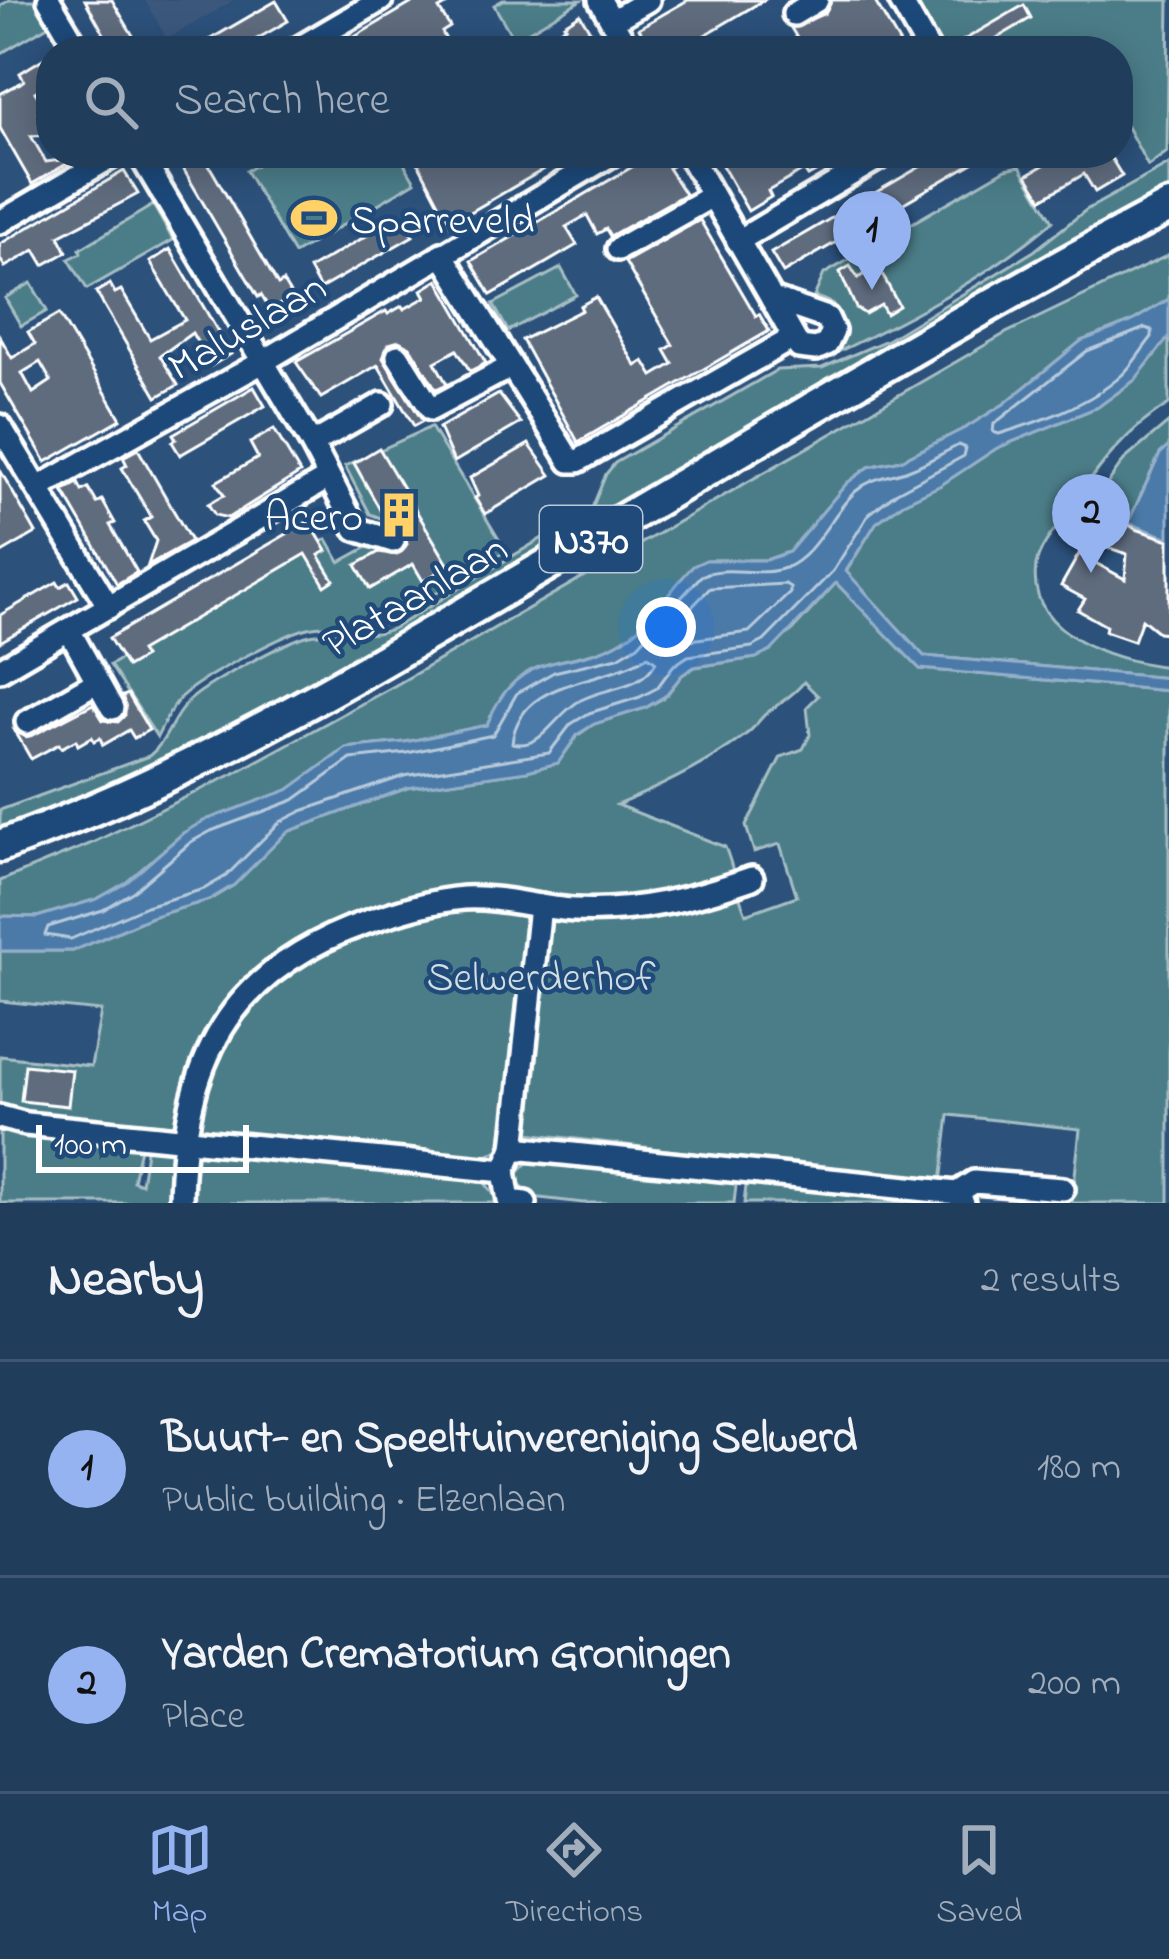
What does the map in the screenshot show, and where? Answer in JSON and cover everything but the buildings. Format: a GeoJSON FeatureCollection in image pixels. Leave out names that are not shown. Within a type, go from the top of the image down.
{"type":"FeatureCollection","features":[{"type":"Feature","properties":{"kind":"highway","name":"Plataanlaan"},"geometry":{"type":"LineString","coordinates":[[0,846],[181,770],[300,708],[1169,207]]}},
{"type":"Feature","properties":{"kind":"highway","name":"Plataanlaan"},"geometry":{"type":"LineString","coordinates":[[0,868],[152,806],[287,738],[1169,230]]}},
{"type":"Feature","properties":{"kind":"street"},"geometry":{"type":"LineString","coordinates":[[49,0],[70,36]]}},
{"type":"Feature","properties":{"kind":"street"},"geometry":{"type":"LineString","coordinates":[[335,36],[381,0]]}},
{"type":"Feature","properties":{"kind":"street"},"geometry":{"type":"LineString","coordinates":[[600,0],[620,36]]}},
{"type":"Feature","properties":{"kind":"street"},"geometry":{"type":"LineString","coordinates":[[612,21],[648,0]]}},
{"type":"Feature","properties":{"kind":"street"},"geometry":{"type":"LineString","coordinates":[[794,14],[818,0]]}},
{"type":"Feature","properties":{"kind":"street"},"geometry":{"type":"LineString","coordinates":[[900,0],[920,36]]}},
{"type":"Feature","properties":{"kind":"street"},"geometry":{"type":"LineString","coordinates":[[0,222],[92,168]]}},
{"type":"Feature","properties":{"kind":"street"},"geometry":{"type":"LineString","coordinates":[[148,168],[312,444],[356,529],[393,541]]}},
{"type":"Feature","properties":{"kind":"street","name":"Maluslaan"},"geometry":{"type":"LineString","coordinates":[[38,488],[261,363],[588,168]]}},
{"type":"Feature","properties":{"kind":"street"},"geometry":{"type":"LineString","coordinates":[[696,168],[791,339],[799,347],[816,350],[831,339],[832,326],[823,316],[772,299]]}},
{"type":"Feature","properties":{"kind":"street"},"geometry":{"type":"LineString","coordinates":[[738,241],[862,168]]}},
{"type":"Feature","properties":{"kind":"street"},"geometry":{"type":"LineString","coordinates":[[619,249],[712,196]]}},
{"type":"Feature","properties":{"kind":"street"},"geometry":{"type":"LineString","coordinates":[[442,254],[565,457],[578,461],[791,339]]}},
{"type":"Feature","properties":{"kind":"street"},"geometry":{"type":"LineString","coordinates":[[398,356],[431,409],[510,367]]}},
{"type":"Feature","properties":{"kind":"street"},"geometry":{"type":"LineString","coordinates":[[312,444],[382,404]]}},
{"type":"Feature","properties":{"kind":"street"},"geometry":{"type":"LineString","coordinates":[[0,426],[109,607]]}},
{"type":"Feature","properties":{"kind":"street"},"geometry":{"type":"LineString","coordinates":[[0,670],[328,478]]}},
{"type":"Feature","properties":{"kind":"street"},"geometry":{"type":"LineString","coordinates":[[69,630],[112,708]]}},
{"type":"Feature","properties":{"kind":"street"},"geometry":{"type":"LineString","coordinates":[[27,722],[96,679]]}},
{"type":"Feature","properties":{"kind":"street"},"geometry":{"type":"LineString","coordinates":[[181,1203],[189,1104],[201,1066],[222,1027],[252,988],[293,955],[412,907],[469,898],[540,907],[644,908],[752,878]]}},
{"type":"Feature","properties":{"kind":"street"},"geometry":{"type":"LineString","coordinates":[[514,1202],[504,1172],[514,1148],[540,907]]}},
{"type":"Feature","properties":{"kind":"street"},"geometry":{"type":"LineString","coordinates":[[0,1117],[26,1124],[504,1172]]}},
{"type":"Feature","properties":{"kind":"street"},"geometry":{"type":"LineString","coordinates":[[514,1148],[909,1196],[960,1198],[974,1182],[1063,1189]]}},
{"type":"Feature","properties":{"kind":"shaded area"},"geometry":{"type":"Polygon","coordinates":[[[145,0],[234,0],[172,36],[165,36],[145,0]]]}},
{"type":"Feature","properties":{"kind":"green space"},"geometry":{"type":"Polygon","coordinates":[[[9,0],[39,0],[53,23],[0,54],[0,6],[9,0]]]}},
{"type":"Feature","properties":{"kind":"green space"},"geometry":{"type":"Polygon","coordinates":[[[503,0],[581,0],[521,36],[512,36],[494,5],[503,0]]]}},
{"type":"Feature","properties":{"kind":"green space"},"geometry":{"type":"Polygon","coordinates":[[[911,0],[1169,0],[1167,152],[1148,166],[1133,138],[1133,36],[931,36],[911,0]]]}},
{"type":"Feature","properties":{"kind":"green space"},"geometry":{"type":"Polygon","coordinates":[[[1169,164],[1169,188],[267,716],[0,836],[0,810],[149,756],[187,703],[227,675],[310,635],[394,628],[592,508],[615,463],[777,370],[822,368],[887,340],[1034,251],[1086,210],[1169,164]]]}},
{"type":"Feature","properties":{"kind":"green space","name":"Sparreveld"},"geometry":{"type":"Polygon","coordinates":[[[407,168],[415,182],[294,254],[246,171],[407,168]]]}},
{"type":"Feature","properties":{"kind":"green space"},"geometry":{"type":"Polygon","coordinates":[[[1021,168],[1053,221],[950,293],[838,352],[841,317],[833,305],[814,297],[824,274],[1006,169],[1021,168]]]}},
{"type":"Feature","properties":{"kind":"green space"},"geometry":{"type":"Polygon","coordinates":[[[153,205],[173,240],[87,289],[69,259],[153,205]]]}},
{"type":"Feature","properties":{"kind":"green space"},"geometry":{"type":"Polygon","coordinates":[[[1169,255],[1169,299],[1131,322],[1081,341],[1004,404],[967,427],[901,460],[869,467],[847,483],[789,552],[766,560],[707,560],[694,566],[631,635],[611,646],[532,670],[515,681],[488,725],[346,748],[289,790],[183,833],[127,882],[97,899],[37,917],[0,916],[0,881],[90,844],[233,774],[1006,333],[1169,255]]]}},
{"type":"Feature","properties":{"kind":"green space"},"geometry":{"type":"Polygon","coordinates":[[[561,268],[576,295],[508,331],[493,304],[561,268]]]}},
{"type":"Feature","properties":{"kind":"green space"},"geometry":{"type":"Polygon","coordinates":[[[31,283],[47,311],[21,326],[5,298],[31,283]]]}},
{"type":"Feature","properties":{"kind":"green space"},"geometry":{"type":"Polygon","coordinates":[[[1169,337],[1169,404],[1105,461],[1046,542],[1036,566],[1037,590],[1045,610],[1060,627],[1102,651],[1169,667],[1169,678],[924,656],[846,572],[876,523],[997,448],[1098,407],[1135,380],[1169,337]]]}},
{"type":"Feature","properties":{"kind":"green space"},"geometry":{"type":"Polygon","coordinates":[[[1169,422],[1169,446],[1160,454],[1128,523],[1094,503],[1124,460],[1169,422]]]}},
{"type":"Feature","properties":{"kind":"green space"},"geometry":{"type":"Polygon","coordinates":[[[431,427],[506,551],[387,623],[313,627],[244,657],[181,697],[157,737],[110,665],[327,539],[340,562],[391,534],[386,520],[370,514],[345,466],[431,427]]]}},
{"type":"Feature","properties":{"kind":"green space","name":"Selwerderhof"},"geometry":{"type":"Polygon","coordinates":[[[836,583],[920,669],[1169,691],[1169,1203],[1072,1203],[1080,1129],[949,1115],[941,1183],[510,1131],[505,1146],[484,1158],[481,1178],[501,1203],[0,1203],[0,1124],[33,1136],[43,1132],[141,1143],[133,1181],[141,1184],[147,1144],[0,1111],[0,1056],[91,1066],[101,1011],[0,1001],[0,951],[73,951],[151,917],[209,900],[234,885],[287,832],[407,788],[558,763],[578,735],[594,724],[665,697],[695,667],[756,658],[793,630],[836,583]],[[804,682],[719,754],[617,805],[725,847],[746,914],[797,896],[780,844],[754,852],[746,826],[781,757],[803,749],[810,735],[807,707],[818,696],[804,682]]]}},
{"type":"Feature","properties":{"kind":"green space"},"geometry":{"type":"Polygon","coordinates":[[[533,1157],[737,1177],[734,1203],[583,1203],[532,1197],[518,1182],[518,1173],[533,1157]]]}},
{"type":"Feature","properties":{"kind":"green space"},"geometry":{"type":"Polygon","coordinates":[[[747,1178],[905,1194],[904,1203],[744,1203],[747,1178]]]}},
{"type":"Feature","properties":{"kind":"water"},"geometry":{"type":"Polygon","coordinates":[[[1169,299],[1169,337],[1135,380],[1098,407],[997,448],[941,485],[903,503],[876,523],[846,571],[924,656],[1169,678],[1169,691],[920,669],[836,583],[771,651],[756,658],[694,667],[665,696],[645,708],[578,734],[558,763],[407,788],[287,832],[234,885],[209,900],[151,917],[73,951],[0,951],[0,916],[37,917],[97,899],[127,882],[183,833],[205,820],[288,790],[346,748],[487,725],[515,681],[532,670],[609,647],[630,635],[693,566],[706,560],[766,560],[789,552],[847,483],[869,467],[901,460],[967,427],[1004,404],[1081,341],[1131,322],[1169,299]]]}},
{"type":"Feature","properties":{"kind":"water"},"geometry":{"type":"Polygon","coordinates":[[[1169,446],[1169,538],[1128,523],[1160,454],[1169,446]]]}},
{"type":"Feature","properties":{"kind":"place","name":"Sparreveld"},"geometry":{"type":"Point","coordinates":[314,218]}},
{"type":"Feature","properties":{"kind":"place","name":"Buurt- en Speeltuinvereniging Selwerd"},"geometry":{"type":"Point","coordinates":[872,290]}},
{"type":"Feature","properties":{"kind":"place","name":"Acero"},"geometry":{"type":"Point","coordinates":[399,515]}},
{"type":"Feature","properties":{"kind":"place","name":"Yarden Crematorium Groningen"},"geometry":{"type":"Point","coordinates":[1091,573]}}]}
